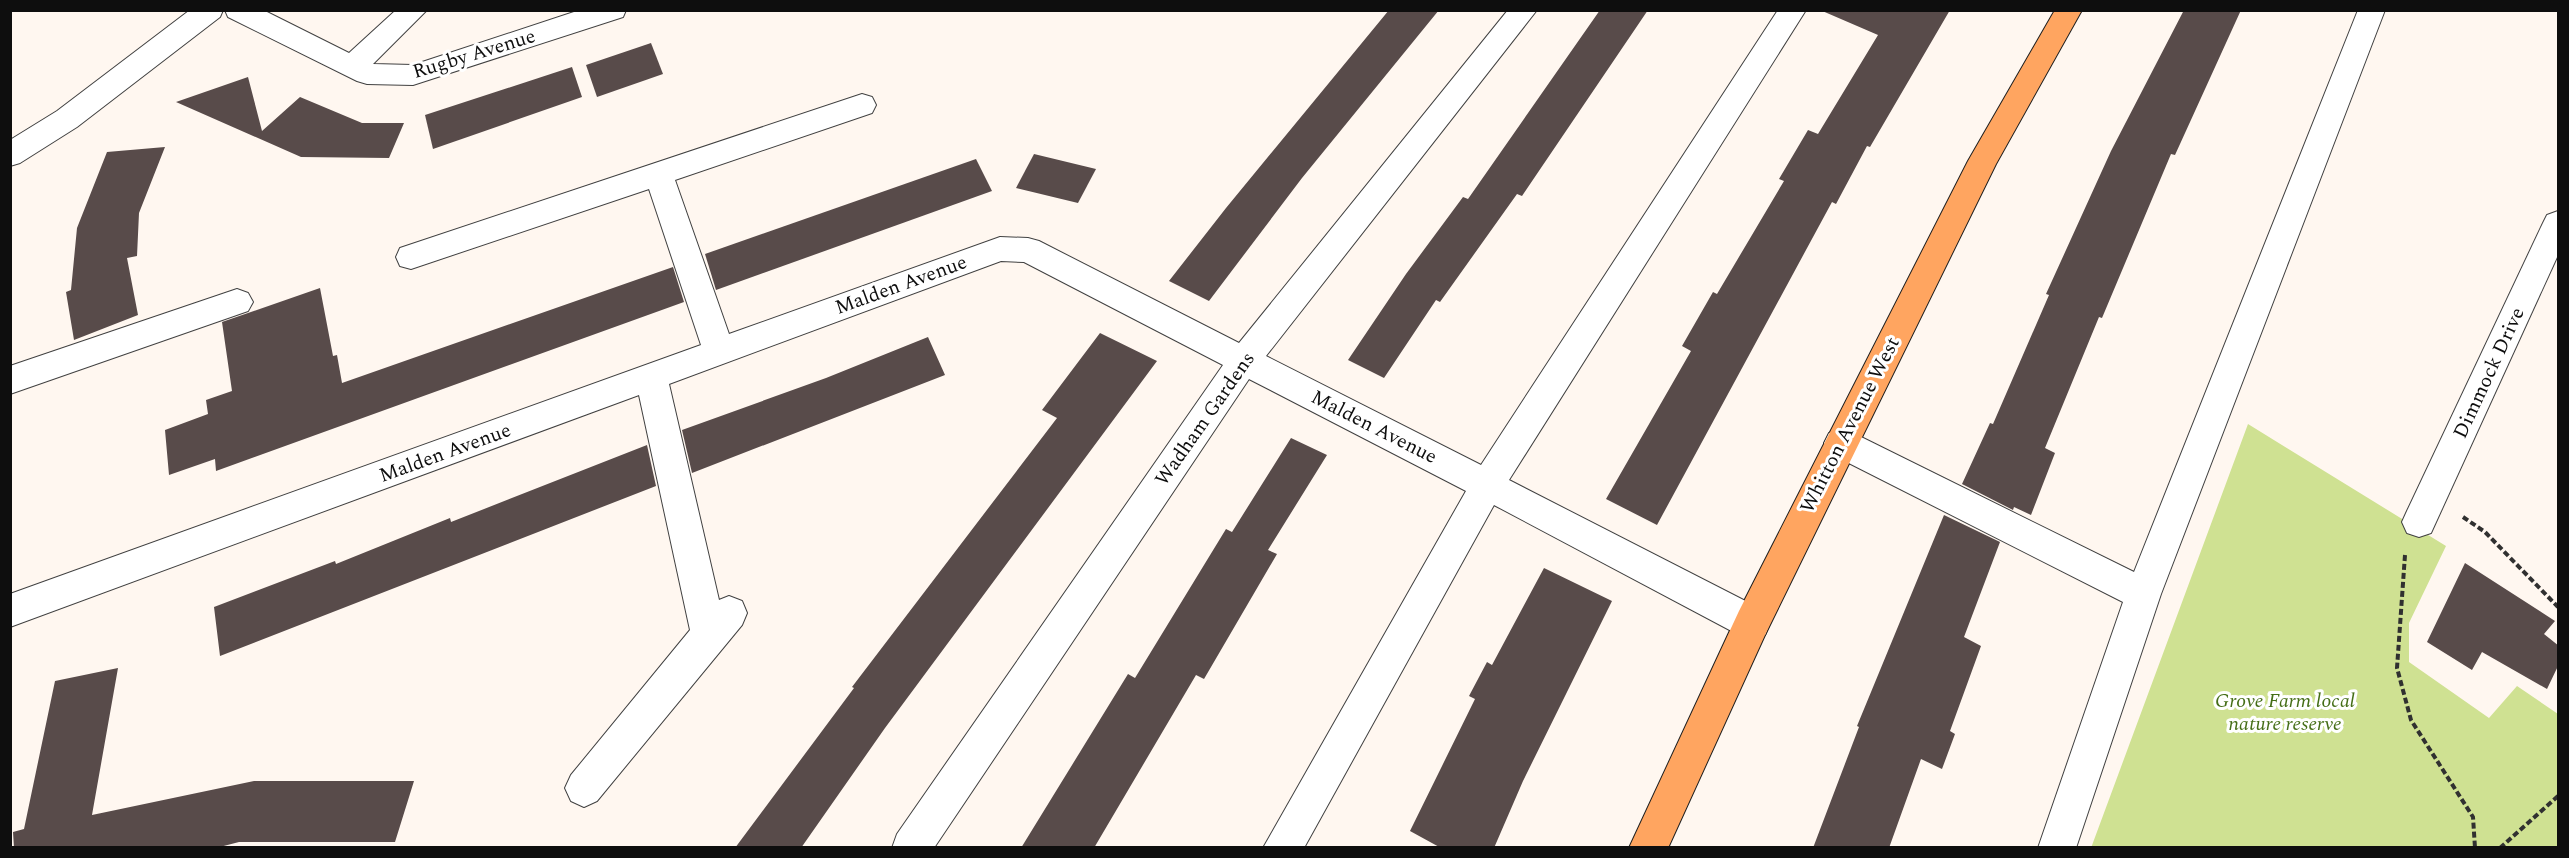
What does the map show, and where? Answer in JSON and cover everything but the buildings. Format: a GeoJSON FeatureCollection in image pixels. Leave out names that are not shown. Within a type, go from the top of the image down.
{"type":"FeatureCollection","features":[{"type":"Feature","properties":{"kind":"main road","name":"Whitton Avenue West"},"geometry":{"type":"LineString","coordinates":[[1648,848],[1752,624],[1841,443],[1983,161],[2069,10]]}},
{"type":"Feature","properties":{"kind":"street"},"geometry":{"type":"LineString","coordinates":[[10,155],[67,119],[210,10]]}},
{"type":"Feature","properties":{"kind":"street","name":"Rugby Avenue"},"geometry":{"type":"LineString","coordinates":[[238,10],[367,74],[412,75],[613,10]]}},
{"type":"Feature","properties":{"kind":"street"},"geometry":{"type":"LineString","coordinates":[[352,67],[414,10]]}},
{"type":"Feature","properties":{"kind":"street","name":"Wadham Gardens"},"geometry":{"type":"LineString","coordinates":[[911,848],[1244,360],[1524,10]]}},
{"type":"Feature","properties":{"kind":"street"},"geometry":{"type":"LineString","coordinates":[[1282,848],[1487,485],[1792,10]]}},
{"type":"Feature","properties":{"kind":"street"},"geometry":{"type":"LineString","coordinates":[[2057,848],[2143,594],[2372,10]]}},
{"type":"Feature","properties":{"kind":"street"},"geometry":{"type":"LineString","coordinates":[[411,257],[862,105]]}},
{"type":"Feature","properties":{"kind":"street"},"geometry":{"type":"LineString","coordinates":[[659,175],[719,351]]}},
{"type":"Feature","properties":{"kind":"street","name":"Dimmock Drive"},"geometry":{"type":"LineString","coordinates":[[2426,509],[2555,241]]}},
{"type":"Feature","properties":{"kind":"street","name":"Malden Avenue"},"geometry":{"type":"LineString","coordinates":[[10,611],[1000,249],[1028,250],[1487,485],[1752,624]]}},
{"type":"Feature","properties":{"kind":"street"},"geometry":{"type":"LineString","coordinates":[[10,380],[237,302]]}},
{"type":"Feature","properties":{"kind":"street"},"geometry":{"type":"LineString","coordinates":[[584,788],[719,623],[652,378]]}},
{"type":"Feature","properties":{"kind":"street"},"geometry":{"type":"LineString","coordinates":[[1841,443],[2143,594]]}},
{"type":"Feature","properties":{"kind":"path"},"geometry":{"type":"LineString","coordinates":[[2475,848],[2473,817],[2411,720],[2397,668],[2406,541],[2426,509],[2485,532],[2559,607]]}},
{"type":"Feature","properties":{"kind":"path"},"geometry":{"type":"LineString","coordinates":[[2500,848],[2559,796]]}},
{"type":"Feature","properties":{"kind":"green space","name":"Grove Farm local nature reserve"},"geometry":{"type":"Polygon","coordinates":[[[2248,424],[2446,546],[2409,623],[2409,662],[2489,718],[2517,686],[2558,714],[2558,847],[2091,848],[2248,424]]]}}]}
